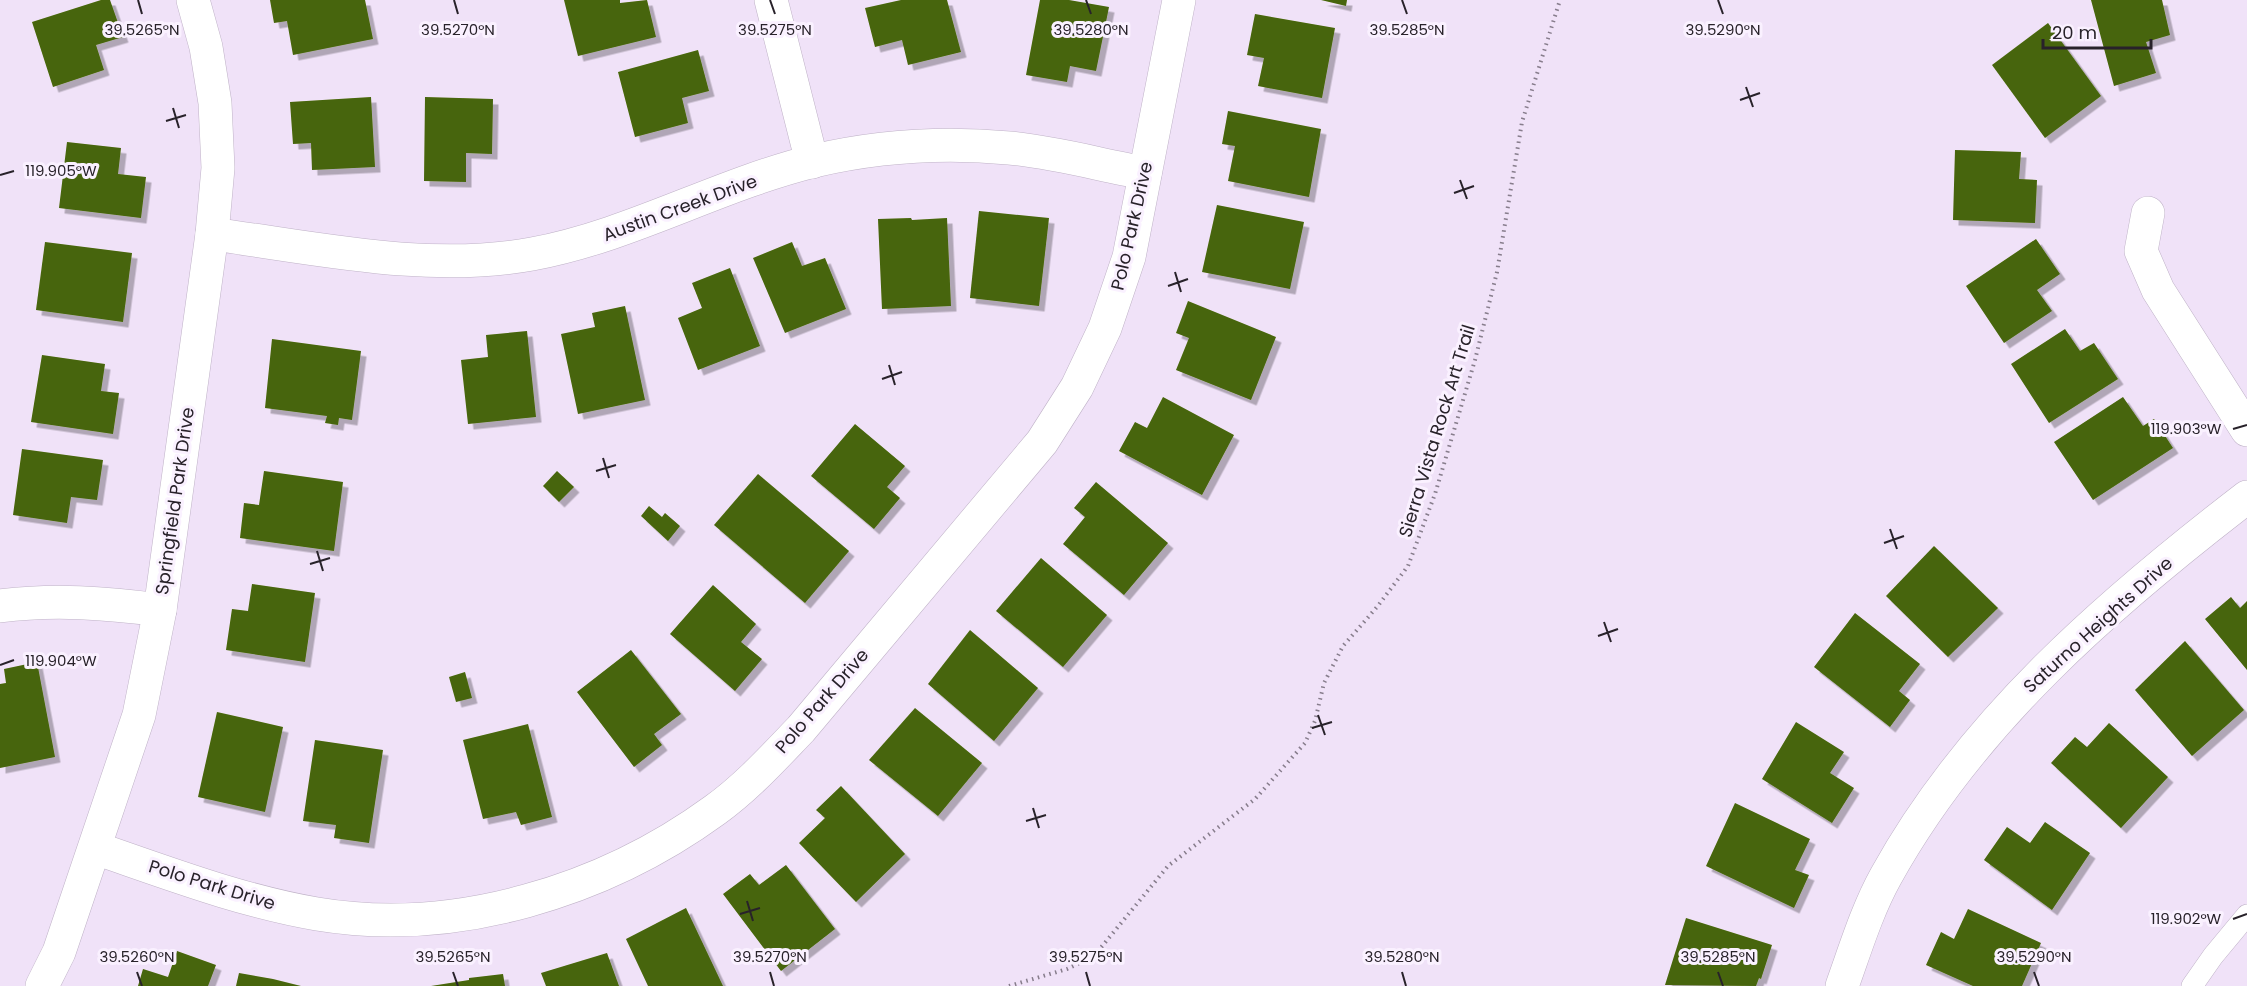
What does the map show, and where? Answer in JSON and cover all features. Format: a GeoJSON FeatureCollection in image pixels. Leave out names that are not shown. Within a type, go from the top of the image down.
{"type":"FeatureCollection","features":[{"type":"Feature","properties":{"kind":"street","name":"Springfield Park Drive"},"geometry":{"type":"LineString","coordinates":[[42,986],[59,951],[139,715],[160,610],[212,234],[218,168],[215,103],[206,48],[193,0]]}},
{"type":"Feature","properties":{"kind":"street"},"geometry":{"type":"LineString","coordinates":[[771,0],[812,162]]}},
{"type":"Feature","properties":{"kind":"street","name":"Polo Park Drive"},"geometry":{"type":"LineString","coordinates":[[95,848],[251,901],[319,914],[384,919],[460,915],[533,900],[595,879],[654,851],[716,809],[759,773],[794,736],[1042,442],[1077,387],[1105,328],[1129,257],[1179,0]]}},
{"type":"Feature","properties":{"kind":"street","name":"Austin Creek Drive"},"geometry":{"type":"LineString","coordinates":[[212,234],[391,258],[456,261],[530,254],[602,237],[752,181],[812,162],[870,150],[935,145],[1010,148],[1145,173]]}},
{"type":"Feature","properties":{"kind":"street"},"geometry":{"type":"LineString","coordinates":[[2148,213],[2141,251],[2158,290],[2247,430]]}},
{"type":"Feature","properties":{"kind":"street","name":"Saturno Heights Drive"},"geometry":{"type":"LineString","coordinates":[[1842,986],[1885,878],[1918,823],[1954,772],[2007,710],[2056,658],[2178,552],[2247,497]]}},
{"type":"Feature","properties":{"kind":"street"},"geometry":{"type":"LineString","coordinates":[[0,606],[36,602],[105,603],[160,610]]}},
{"type":"Feature","properties":{"kind":"lane"},"geometry":{"type":"LineString","coordinates":[[2192,986],[2247,915]]}},
{"type":"Feature","properties":{"kind":"path","name":"Sierra Vista Rock Art Trail"},"geometry":{"type":"LineString","coordinates":[[1009,986],[1067,969],[1094,956],[1168,866],[1255,799],[1305,743],[1315,721],[1324,682],[1343,645],[1377,607],[1408,566],[1435,494],[1475,360],[1497,272],[1522,122],[1560,0]]}},
{"type":"Feature","properties":{"kind":"building"},"geometry":{"type":"Polygon","coordinates":[[[101,0],[110,0],[123,37],[96,45],[104,70],[53,87],[32,22],[101,0]]]}},
{"type":"Feature","properties":{"kind":"building"},"geometry":{"type":"Polygon","coordinates":[[[270,0],[365,0],[373,39],[293,55],[287,21],[274,23],[270,0]]]}},
{"type":"Feature","properties":{"kind":"building"},"geometry":{"type":"Polygon","coordinates":[[[564,0],[620,0],[620,3],[647,0],[656,37],[578,56],[564,0]]]}},
{"type":"Feature","properties":{"kind":"building"},"geometry":{"type":"Polygon","coordinates":[[[901,0],[947,0],[961,52],[908,65],[902,40],[875,47],[865,8],[901,0]]]}},
{"type":"Feature","properties":{"kind":"building"},"geometry":{"type":"Polygon","coordinates":[[[1040,0],[1069,0],[1109,7],[1096,71],[1070,66],[1067,82],[1026,75],[1040,0]]]}},
{"type":"Feature","properties":{"kind":"building"},"geometry":{"type":"Polygon","coordinates":[[[1321,0],[1347,0],[1346,6],[1321,0]]]}},
{"type":"Feature","properties":{"kind":"building"},"geometry":{"type":"Polygon","coordinates":[[[2091,0],[2162,0],[2170,35],[2146,42],[2156,73],[2114,86],[2091,0]]]}},
{"type":"Feature","properties":{"kind":"building"},"geometry":{"type":"Polygon","coordinates":[[[1255,14],[1335,28],[1322,98],[1258,86],[1264,58],[1247,55],[1255,14]]]}},
{"type":"Feature","properties":{"kind":"building"},"geometry":{"type":"Polygon","coordinates":[[[2048,23],[2101,96],[2045,138],[1992,65],[2048,23]]]}},
{"type":"Feature","properties":{"kind":"building"},"geometry":{"type":"Polygon","coordinates":[[[698,50],[709,91],[682,98],[688,123],[635,137],[618,72],[698,50]]]}},
{"type":"Feature","properties":{"kind":"building"},"geometry":{"type":"Polygon","coordinates":[[[371,97],[375,167],[312,170],[311,143],[293,144],[290,102],[371,97]]]}},
{"type":"Feature","properties":{"kind":"building"},"geometry":{"type":"Polygon","coordinates":[[[425,97],[493,99],[492,154],[466,153],[466,182],[424,181],[425,97]]]}},
{"type":"Feature","properties":{"kind":"building"},"geometry":{"type":"Polygon","coordinates":[[[1228,111],[1321,129],[1309,197],[1228,181],[1235,146],[1222,144],[1228,111]]]}},
{"type":"Feature","properties":{"kind":"building"},"geometry":{"type":"Polygon","coordinates":[[[67,142],[121,148],[118,174],[146,177],[141,218],[59,208],[67,142]]]}},
{"type":"Feature","properties":{"kind":"building"},"geometry":{"type":"Polygon","coordinates":[[[1955,150],[2021,152],[2019,179],[2037,180],[2035,223],[1953,220],[1955,150]]]}},
{"type":"Feature","properties":{"kind":"building"},"geometry":{"type":"Polygon","coordinates":[[[1217,205],[1304,222],[1290,289],[1202,272],[1217,205]]]}},
{"type":"Feature","properties":{"kind":"building"},"geometry":{"type":"Polygon","coordinates":[[[979,211],[1049,218],[1039,306],[970,298],[979,211]]]}},
{"type":"Feature","properties":{"kind":"building"},"geometry":{"type":"Polygon","coordinates":[[[911,218],[912,220],[947,218],[951,306],[882,309],[878,219],[911,218]]]}},
{"type":"Feature","properties":{"kind":"building"},"geometry":{"type":"Polygon","coordinates":[[[2036,239],[2060,274],[2037,290],[2052,311],[2004,343],[1966,286],[2036,239]]]}},
{"type":"Feature","properties":{"kind":"building"},"geometry":{"type":"Polygon","coordinates":[[[45,242],[132,253],[123,322],[36,310],[45,242]]]}},
{"type":"Feature","properties":{"kind":"building"},"geometry":{"type":"Polygon","coordinates":[[[792,242],[802,266],[825,258],[846,309],[785,333],[753,258],[792,242]]]}},
{"type":"Feature","properties":{"kind":"building"},"geometry":{"type":"Polygon","coordinates":[[[730,268],[760,346],[698,370],[678,318],[702,308],[692,283],[730,268]]]}},
{"type":"Feature","properties":{"kind":"building"},"geometry":{"type":"Polygon","coordinates":[[[1188,301],[1276,337],[1251,400],[1176,370],[1189,338],[1176,333],[1188,301]]]}},
{"type":"Feature","properties":{"kind":"building"},"geometry":{"type":"Polygon","coordinates":[[[625,306],[645,400],[578,414],[561,334],[595,327],[592,313],[625,306]]]}},
{"type":"Feature","properties":{"kind":"building"},"geometry":{"type":"Polygon","coordinates":[[[2065,329],[2080,351],[2094,343],[2118,379],[2049,423],[2011,364],[2065,329]]]}},
{"type":"Feature","properties":{"kind":"building"},"geometry":{"type":"Polygon","coordinates":[[[527,331],[536,417],[468,424],[461,360],[488,357],[486,335],[527,331]]]}},
{"type":"Feature","properties":{"kind":"building"},"geometry":{"type":"Polygon","coordinates":[[[272,339],[361,351],[352,420],[339,418],[338,425],[325,423],[327,416],[265,408],[272,339]]]}},
{"type":"Feature","properties":{"kind":"building"},"geometry":{"type":"Polygon","coordinates":[[[42,355],[105,364],[101,391],[119,393],[113,434],[31,422],[42,355]]]}},
{"type":"Feature","properties":{"kind":"building"},"geometry":{"type":"Polygon","coordinates":[[[1163,397],[1234,435],[1202,495],[1119,451],[1135,422],[1147,428],[1163,397]]]}},
{"type":"Feature","properties":{"kind":"building"},"geometry":{"type":"Polygon","coordinates":[[[2123,397],[2143,426],[2154,419],[2173,448],[2093,500],[2054,442],[2123,397]]]}},
{"type":"Feature","properties":{"kind":"building"},"geometry":{"type":"Polygon","coordinates":[[[855,424],[905,466],[887,487],[900,498],[874,529],[811,476],[855,424]]]}},
{"type":"Feature","properties":{"kind":"building"},"geometry":{"type":"Polygon","coordinates":[[[22,449],[103,460],[97,500],[71,497],[67,523],[13,515],[22,449]]]}},
{"type":"Feature","properties":{"kind":"building"},"geometry":{"type":"Polygon","coordinates":[[[264,471],[343,482],[334,551],[240,538],[244,503],[259,505],[264,471]]]}},
{"type":"Feature","properties":{"kind":"building"},"geometry":{"type":"Polygon","coordinates":[[[557,471],[574,487],[559,502],[543,486],[557,471]]]}},
{"type":"Feature","properties":{"kind":"building"},"geometry":{"type":"Polygon","coordinates":[[[758,474],[849,551],[805,603],[714,525],[758,474]]]}},
{"type":"Feature","properties":{"kind":"building"},"geometry":{"type":"Polygon","coordinates":[[[1096,482],[1168,543],[1124,595],[1063,544],[1085,517],[1074,508],[1096,482]]]}},
{"type":"Feature","properties":{"kind":"building"},"geometry":{"type":"Polygon","coordinates":[[[649,506],[662,517],[665,513],[680,526],[668,541],[641,516],[649,506]]]}},
{"type":"Feature","properties":{"kind":"building"},"geometry":{"type":"Polygon","coordinates":[[[1934,546],[1998,608],[1948,657],[1886,596],[1934,546]]]}},
{"type":"Feature","properties":{"kind":"building"},"geometry":{"type":"Polygon","coordinates":[[[1041,558],[1107,615],[1063,667],[996,611],[1041,558]]]}},
{"type":"Feature","properties":{"kind":"building"},"geometry":{"type":"Polygon","coordinates":[[[252,584],[315,593],[305,662],[226,650],[232,609],[248,611],[252,584]]]}},
{"type":"Feature","properties":{"kind":"building"},"geometry":{"type":"Polygon","coordinates":[[[713,585],[756,624],[741,642],[762,659],[735,691],[670,634],[713,585]]]}},
{"type":"Feature","properties":{"kind":"building"},"geometry":{"type":"Polygon","coordinates":[[[2231,597],[2240,608],[2247,601],[2247,670],[2205,619],[2231,597]]]}},
{"type":"Feature","properties":{"kind":"building"},"geometry":{"type":"Polygon","coordinates":[[[1855,613],[1920,664],[1899,691],[1910,700],[1890,727],[1814,667],[1855,613]]]}},
{"type":"Feature","properties":{"kind":"building"},"geometry":{"type":"Polygon","coordinates":[[[970,630],[1038,688],[994,741],[928,684],[970,630]]]}},
{"type":"Feature","properties":{"kind":"building"},"geometry":{"type":"Polygon","coordinates":[[[2185,641],[2244,710],[2192,756],[2135,690],[2185,641]]]}},
{"type":"Feature","properties":{"kind":"building"},"geometry":{"type":"Polygon","coordinates":[[[631,650],[681,714],[654,734],[662,745],[634,767],[577,692],[631,650]]]}},
{"type":"Feature","properties":{"kind":"building"},"geometry":{"type":"Polygon","coordinates":[[[37,662],[55,757],[0,768],[0,684],[6,683],[4,669],[37,662]]]}},
{"type":"Feature","properties":{"kind":"building"},"geometry":{"type":"Polygon","coordinates":[[[465,672],[472,698],[456,702],[449,677],[465,672]]]}},
{"type":"Feature","properties":{"kind":"building"},"geometry":{"type":"Polygon","coordinates":[[[915,708],[982,763],[938,816],[869,760],[915,708]]]}},
{"type":"Feature","properties":{"kind":"building"},"geometry":{"type":"Polygon","coordinates":[[[217,712],[283,727],[265,812],[198,797],[217,712]]]}},
{"type":"Feature","properties":{"kind":"building"},"geometry":{"type":"Polygon","coordinates":[[[1796,722],[1844,752],[1830,773],[1854,788],[1832,823],[1762,779],[1796,722]]]}},
{"type":"Feature","properties":{"kind":"building"},"geometry":{"type":"Polygon","coordinates":[[[2109,723],[2168,777],[2121,828],[2051,763],[2075,737],[2087,747],[2109,723]]]}},
{"type":"Feature","properties":{"kind":"building"},"geometry":{"type":"Polygon","coordinates":[[[528,724],[552,817],[521,825],[516,812],[483,819],[463,740],[528,724]]]}},
{"type":"Feature","properties":{"kind":"building"},"geometry":{"type":"Polygon","coordinates":[[[315,740],[383,750],[369,843],[334,838],[336,825],[303,821],[315,740]]]}},
{"type":"Feature","properties":{"kind":"building"},"geometry":{"type":"Polygon","coordinates":[[[841,786],[905,854],[856,902],[799,843],[825,818],[816,810],[841,786]]]}},
{"type":"Feature","properties":{"kind":"building"},"geometry":{"type":"Polygon","coordinates":[[[1735,803],[1810,839],[1795,870],[1809,875],[1794,908],[1706,866],[1735,803]]]}},
{"type":"Feature","properties":{"kind":"building"},"geometry":{"type":"Polygon","coordinates":[[[2045,822],[2090,853],[2052,910],[1984,860],[2007,827],[2030,843],[2045,822]]]}},
{"type":"Feature","properties":{"kind":"building"},"geometry":{"type":"Polygon","coordinates":[[[786,865],[835,929],[781,971],[723,894],[750,874],[759,885],[786,865]]]}},
{"type":"Feature","properties":{"kind":"building"},"geometry":{"type":"Polygon","coordinates":[[[686,908],[723,986],[648,986],[626,939],[686,908]]]}},
{"type":"Feature","properties":{"kind":"building"},"geometry":{"type":"Polygon","coordinates":[[[1968,909],[2041,943],[2022,986],[1973,986],[1926,965],[1941,932],[1954,939],[1968,909]]]}},
{"type":"Feature","properties":{"kind":"building"},"geometry":{"type":"Polygon","coordinates":[[[1686,918],[1772,945],[1761,979],[1759,978],[1756,986],[1665,985],[1686,918]]]}},
{"type":"Feature","properties":{"kind":"building"},"geometry":{"type":"Polygon","coordinates":[[[177,951],[216,965],[208,986],[138,986],[143,969],[168,977],[177,951]]]}},
{"type":"Feature","properties":{"kind":"building"},"geometry":{"type":"Polygon","coordinates":[[[607,953],[619,986],[546,986],[541,973],[607,953]]]}},
{"type":"Feature","properties":{"kind":"building"},"geometry":{"type":"Polygon","coordinates":[[[239,973],[273,979],[301,986],[236,986],[239,973]]]}},
{"type":"Feature","properties":{"kind":"building"},"geometry":{"type":"Polygon","coordinates":[[[503,974],[505,986],[431,986],[469,980],[469,978],[503,974]]]}}]}
